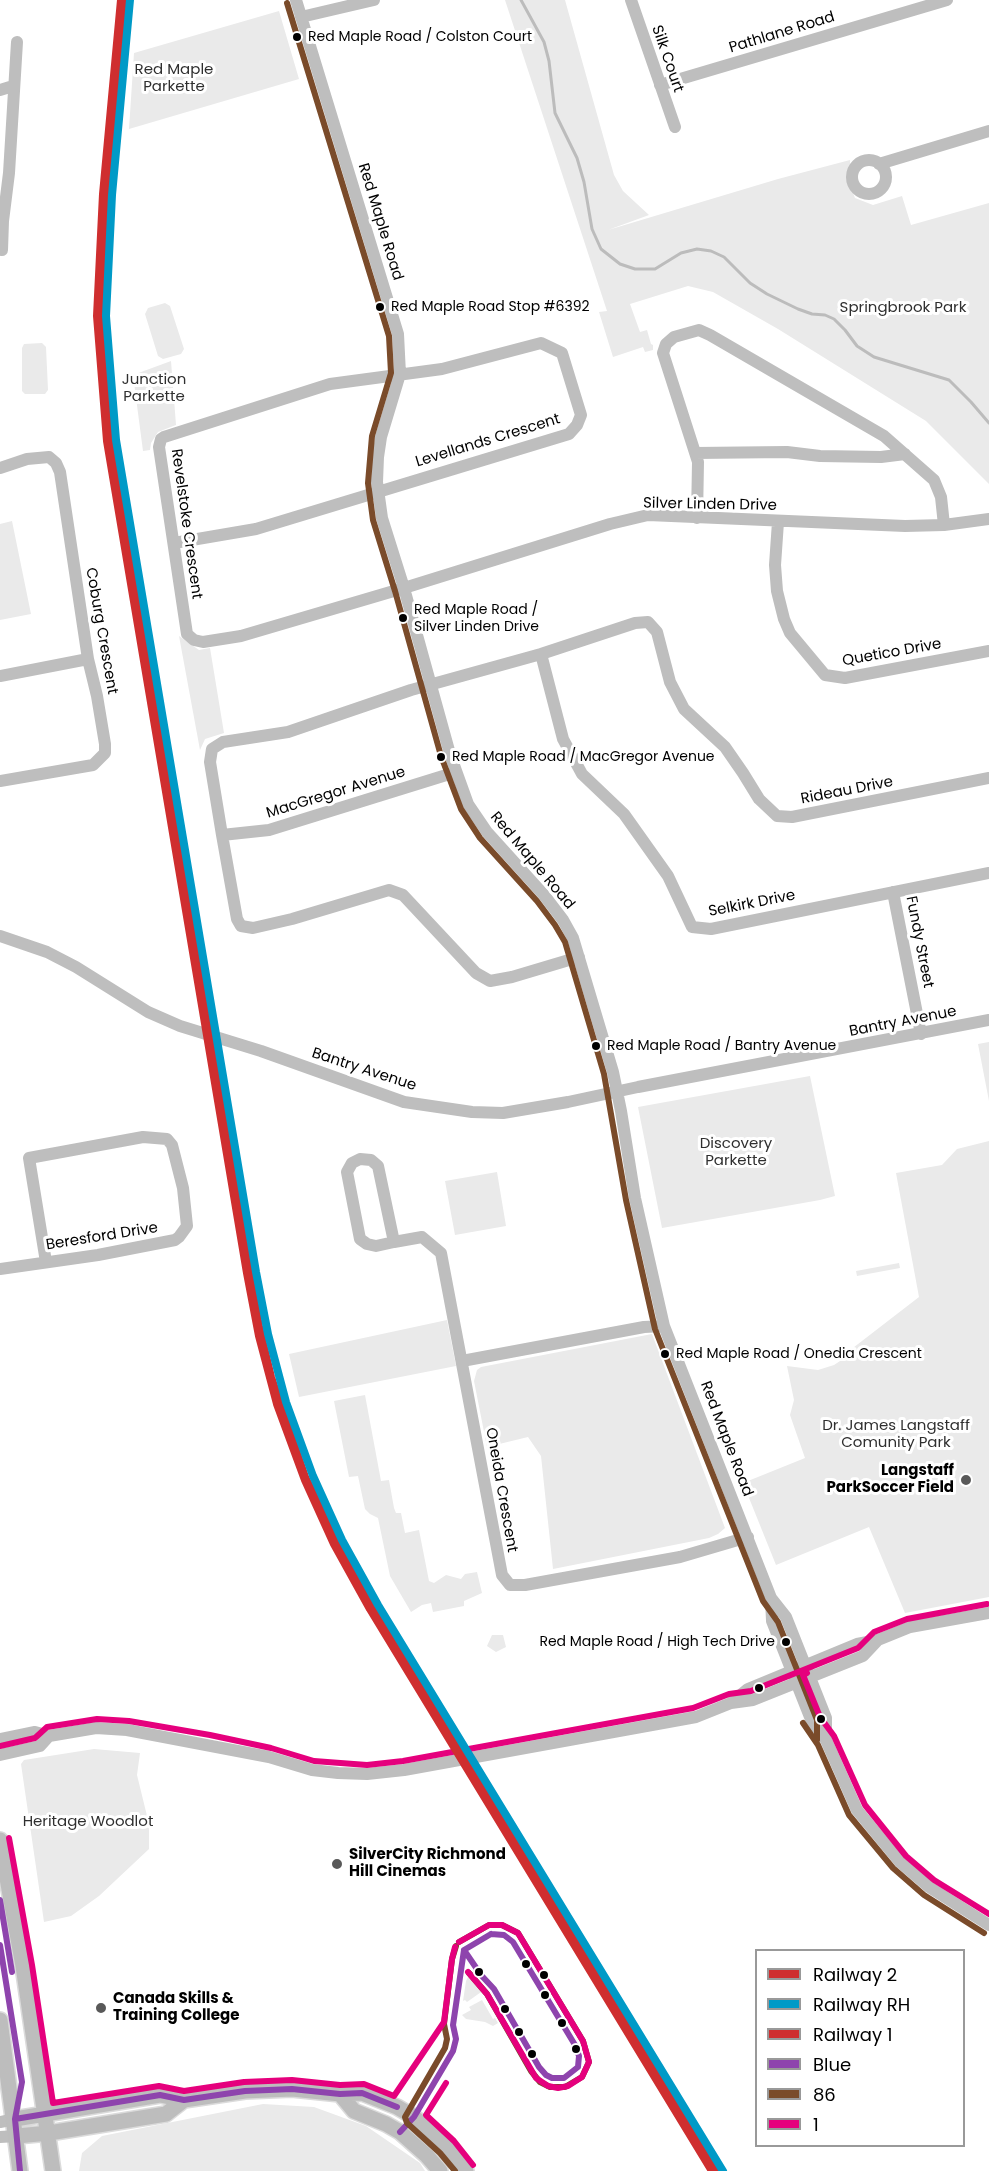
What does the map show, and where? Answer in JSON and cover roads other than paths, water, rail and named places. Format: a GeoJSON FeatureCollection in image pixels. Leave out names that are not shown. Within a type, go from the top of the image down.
{"type":"FeatureCollection","features":[{"type":"Feature","properties":{"kind":"main road"},"geometry":{"type":"LineString","coordinates":[[0,1840],[23,1966],[53,2171]]}},
{"type":"Feature","properties":{"kind":"main road"},"geometry":{"type":"LineString","coordinates":[[0,2020],[7,2120],[17,2136],[20,2171]]}},
{"type":"Feature","properties":{"kind":"main road"},"geometry":{"type":"LineString","coordinates":[[7,2120],[160,2095],[184,2100],[245,2091],[292,2089],[340,2094],[362,2093],[397,2107],[414,2117],[447,2147],[466,2171]]}},
{"type":"Feature","properties":{"kind":"main road"},"geometry":{"type":"LineString","coordinates":[[340,2094],[354,2111],[387,2124],[400,2132],[440,2171]]}},
{"type":"Feature","properties":{"kind":"main road"},"geometry":{"type":"LineString","coordinates":[[17,2136],[166,2114],[184,2100]]}},
{"type":"Feature","properties":{"kind":"street","name":"Red Maple Road"},"geometry":{"type":"LineString","coordinates":[[296,0],[398,334],[400,374],[381,437],[378,457],[382,518],[456,772],[468,804],[480,823],[544,895],[573,938],[610,1062],[635,1198],[664,1326],[771,1598],[786,1617],[826,1718],[826,1740]]}},
{"type":"Feature","properties":{"kind":"street"},"geometry":{"type":"LineString","coordinates":[[301,17],[374,0]]}},
{"type":"Feature","properties":{"kind":"street","name":"Silk Court"},"geometry":{"type":"LineString","coordinates":[[631,0],[675,127]]}},
{"type":"Feature","properties":{"kind":"street","name":"Pathlane Road"},"geometry":{"type":"LineString","coordinates":[[660,86],[947,0]]}},
{"type":"Feature","properties":{"kind":"street"},"geometry":{"type":"LineString","coordinates":[[2,250],[2,223],[9,173],[17,42]]}},
{"type":"Feature","properties":{"kind":"street"},"geometry":{"type":"LineString","coordinates":[[0,90],[13,86]]}},
{"type":"Feature","properties":{"kind":"street"},"geometry":{"type":"LineString","coordinates":[[879,164],[989,131]]}},
{"type":"Feature","properties":{"kind":"street"},"geometry":{"type":"LineString","coordinates":[[697,518],[699,478],[695,453],[663,353],[666,344],[674,337],[699,330],[885,436],[934,480],[943,509],[944,525]]}},
{"type":"Feature","properties":{"kind":"street","name":"Levellands Crescent"},"geometry":{"type":"LineString","coordinates":[[379,490],[569,434],[577,425],[581,415],[562,352],[541,343],[442,369],[400,374]]}},
{"type":"Feature","properties":{"kind":"street","name":"Revelstoke Crescent"},"geometry":{"type":"LineString","coordinates":[[400,374],[330,384],[164,437],[159,447],[186,629],[194,640],[203,642],[241,636],[404,588]]}},
{"type":"Feature","properties":{"kind":"street"},"geometry":{"type":"LineString","coordinates":[[695,453],[787,452],[820,456],[881,457],[905,454]]}},
{"type":"Feature","properties":{"kind":"street","name":"Coburg Crescent"},"geometry":{"type":"LineString","coordinates":[[0,468],[27,459],[49,457],[56,463],[60,472],[88,660],[97,696],[105,753],[93,765],[0,781]]}},
{"type":"Feature","properties":{"kind":"street"},"geometry":{"type":"LineString","coordinates":[[174,543],[256,529],[379,490]]}},
{"type":"Feature","properties":{"kind":"street","name":"Silver Linden Drive"},"geometry":{"type":"LineString","coordinates":[[404,588],[610,524],[648,515],[905,526],[944,525],[989,519]]}},
{"type":"Feature","properties":{"kind":"street","name":"Quetico Drive"},"geometry":{"type":"LineString","coordinates":[[778,522],[775,566],[777,591],[784,619],[789,633],[825,675],[845,678],[989,651]]}},
{"type":"Feature","properties":{"kind":"street","name":"Rideau Drive"},"geometry":{"type":"LineString","coordinates":[[222,835],[210,762],[212,749],[223,742],[288,732],[431,684],[541,654],[635,623],[648,622],[657,632],[670,682],[684,709],[724,747],[759,799],[777,816],[792,817],[989,778]]}},
{"type":"Feature","properties":{"kind":"street","name":"Selkirk Drive"},"geometry":{"type":"LineString","coordinates":[[541,654],[563,739],[582,774],[624,814],[668,876],[692,927],[711,929],[989,873]]}},
{"type":"Feature","properties":{"kind":"street"},"geometry":{"type":"LineString","coordinates":[[0,676],[88,660]]}},
{"type":"Feature","properties":{"kind":"street","name":"MacGregor Avenue"},"geometry":{"type":"LineString","coordinates":[[222,835],[269,830],[456,772]]}},
{"type":"Feature","properties":{"kind":"street"},"geometry":{"type":"LineString","coordinates":[[222,835],[237,919],[241,926],[253,928],[292,919],[389,891],[404,895],[476,973],[490,981],[513,977],[579,957]]}},
{"type":"Feature","properties":{"kind":"street","name":"Fundy Street"},"geometry":{"type":"LineString","coordinates":[[893,892],[921,1034]]}},
{"type":"Feature","properties":{"kind":"street","name":"Bantry Avenue"},"geometry":{"type":"LineString","coordinates":[[0,936],[47,952],[76,967],[148,1012],[180,1026],[404,1102],[472,1112],[503,1113],[568,1102],[989,1020]]}},
{"type":"Feature","properties":{"kind":"street","name":"Beresford Drive"},"geometry":{"type":"LineString","coordinates":[[0,1269],[98,1255],[175,1240],[184,1233],[187,1226],[183,1188],[172,1145],[160,1137],[143,1137],[29,1158],[46,1262]]}},
{"type":"Feature","properties":{"kind":"street"},"geometry":{"type":"LineString","coordinates":[[394,1242],[378,1166],[371,1160],[360,1158],[352,1163],[347,1172],[360,1239],[376,1246],[422,1237],[441,1253],[462,1361],[644,1327],[664,1326]]}},
{"type":"Feature","properties":{"kind":"street","name":"Oneida Crescent"},"geometry":{"type":"LineString","coordinates":[[462,1361],[502,1575],[510,1585],[534,1583],[680,1557],[748,1537]]}},
{"type":"Feature","properties":{"kind":"street","name":"Red Maple Road"},"geometry":{"type":"LineString","coordinates":[[771,1598],[772,1622],[796,1684],[812,1722],[826,1740],[857,1810],[900,1862],[929,1887],[989,1925]]}},
{"type":"Feature","properties":{"kind":"street"},"geometry":{"type":"LineString","coordinates":[[731,1703],[748,1689],[857,1644],[878,1640],[910,1627],[989,1613]]}},
{"type":"Feature","properties":{"kind":"street"},"geometry":{"type":"LineString","coordinates":[[0,1739],[35,1732],[49,1736],[96,1728],[127,1730],[269,1757],[312,1770],[338,1773],[392,1771],[696,1717],[731,1703],[753,1700],[863,1656],[878,1640]]}},
{"type":"Feature","properties":{"kind":"street"},"geometry":{"type":"LineString","coordinates":[[0,1755],[40,1746],[49,1736]]}},
{"type":"Feature","properties":{"kind":"street"},"geometry":{"type":"LineString","coordinates":[[0,2137],[17,2136]]}},
{"type":"Feature","properties":{"kind":"waterway"},"geometry":{"type":"LineString","coordinates":[[521,0],[544,42],[549,61],[555,113],[577,158],[584,182],[592,229],[601,249],[620,264],[635,269],[655,269],[681,253],[697,249],[711,251],[724,257],[750,283],[767,294],[798,309],[834,319],[857,346],[874,357],[949,380],[989,423]]}},
{"type":"Feature","properties":{"kind":"rail line","name":"1"},"geometry":{"type":"LineString","coordinates":[[121,0],[103,194],[97,316],[107,441],[247,1273],[259,1336],[277,1404],[305,1480],[334,1544],[370,1609],[712,2171]]}},
{"type":"Feature","properties":{"kind":"rail line","name":"2"},"geometry":{"type":"LineString","coordinates":[[123,0],[105,195],[99,316],[110,441],[241,1223],[259,1327],[271,1377],[305,1477],[350,1569],[716,2171]]}},
{"type":"Feature","properties":{"kind":"rail line","name":"RH"},"geometry":{"type":"LineString","coordinates":[[130,0],[112,195],[106,316],[116,440],[256,1272],[268,1334],[286,1402],[313,1476],[342,1540],[378,1605],[723,2171]]}},
{"type":"Feature","properties":{"kind":"place","name":"Red Maple Road / Colston Court"},"geometry":{"type":"Point","coordinates":[297,37]}},
{"type":"Feature","properties":{"kind":"place","name":"Red Maple Road Stop #6392"},"geometry":{"type":"Point","coordinates":[380,307]}},
{"type":"Feature","properties":{"kind":"place","name":"Red Maple Road / Silver Linden Drive"},"geometry":{"type":"Point","coordinates":[403,618]}},
{"type":"Feature","properties":{"kind":"place","name":"Red Maple Road / MacGregor Avenue"},"geometry":{"type":"Point","coordinates":[441,757]}},
{"type":"Feature","properties":{"kind":"place","name":"Red Maple Road / Bantry Avenue"},"geometry":{"type":"Point","coordinates":[596,1046]}},
{"type":"Feature","properties":{"kind":"place","name":"Red Maple Road / Onedia Crescent"},"geometry":{"type":"Point","coordinates":[665,1354]}},
{"type":"Feature","properties":{"kind":"place","name":"Langstaff ParkSoccer Field"},"geometry":{"type":"Point","coordinates":[966,1480]}},
{"type":"Feature","properties":{"kind":"place","name":"Red Maple Road / High Tech Drive"},"geometry":{"type":"Point","coordinates":[786,1642]}},
{"type":"Feature","properties":{"kind":"place","name":"SilverCity Richmond Hill Cinemas"},"geometry":{"type":"Point","coordinates":[337,1864]}},
{"type":"Feature","properties":{"kind":"place","name":"Canada Skills & Training College"},"geometry":{"type":"Point","coordinates":[101,2008]}},
{"type":"Feature","properties":{"kind":"park label","name":"Red Maple Parkette"},"geometry":{"type":"Point","coordinates":[174,78]}},
{"type":"Feature","properties":{"kind":"park label","name":"Springbrook Park"},"geometry":{"type":"Point","coordinates":[903,308]}},
{"type":"Feature","properties":{"kind":"park label","name":"Junction Parkette"},"geometry":{"type":"Point","coordinates":[154,388]}},
{"type":"Feature","properties":{"kind":"park label","name":"Discovery Parkette"},"geometry":{"type":"Point","coordinates":[736,1152]}},
{"type":"Feature","properties":{"kind":"park label","name":"Dr. James Langstaff Comunity Park"},"geometry":{"type":"Point","coordinates":[896,1434]}},
{"type":"Feature","properties":{"kind":"park label","name":"Heritage Woodlot"},"geometry":{"type":"Point","coordinates":[88,1822]}}]}
